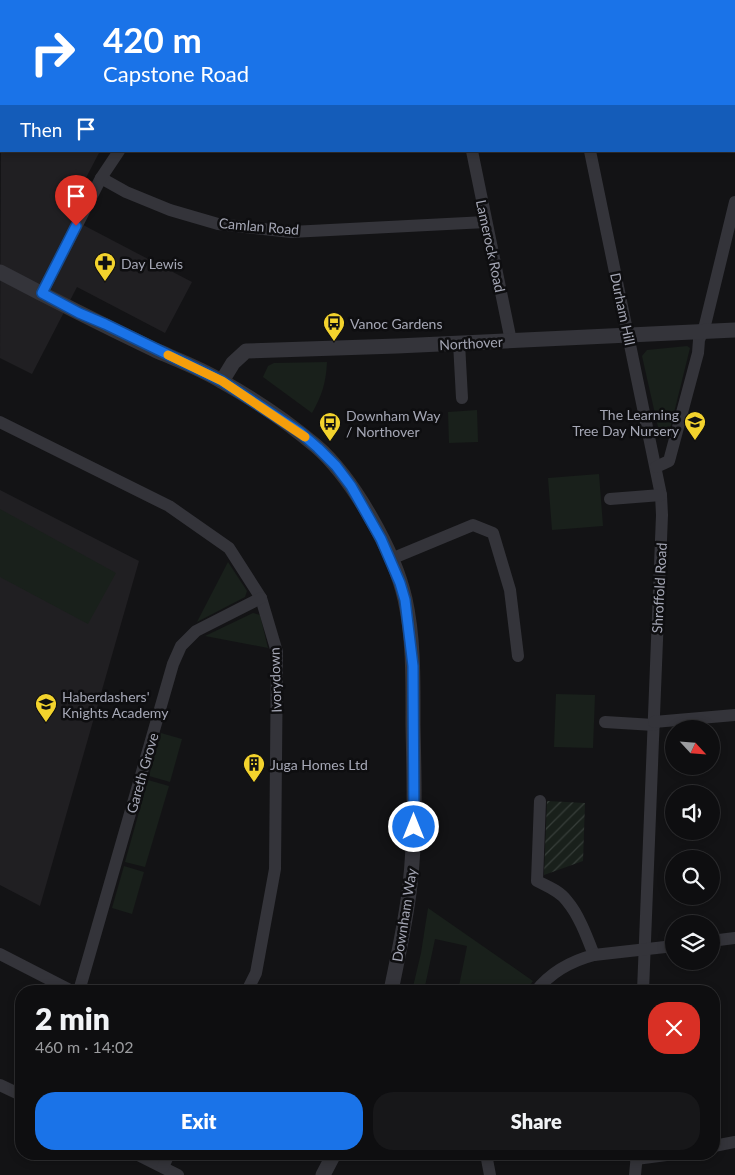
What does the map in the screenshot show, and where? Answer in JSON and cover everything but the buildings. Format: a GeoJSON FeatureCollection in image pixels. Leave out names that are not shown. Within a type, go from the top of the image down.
{"type":"FeatureCollection","features":[{"type":"Feature","properties":{"kind":"street"},"geometry":{"type":"LineString","coordinates":[[42,293],[101,178],[118,152]]}},
{"type":"Feature","properties":{"kind":"street","name":"Lamerock Road"},"geometry":{"type":"LineString","coordinates":[[472,152],[511,341]]}},
{"type":"Feature","properties":{"kind":"street","name":"Durham Hill"},"geometry":{"type":"LineString","coordinates":[[590,152],[656,467]]}},
{"type":"Feature","properties":{"kind":"street","name":"Camlan Road"},"geometry":{"type":"LineString","coordinates":[[101,178],[126,192],[170,210],[218,224],[291,232],[486,222]]}},
{"type":"Feature","properties":{"kind":"street"},"geometry":{"type":"LineString","coordinates":[[656,467],[669,461],[735,202]]}},
{"type":"Feature","properties":{"kind":"street","name":"Downham Way"},"geometry":{"type":"LineString","coordinates":[[0,272],[79,313],[222,381],[301,433],[318,448],[336,466],[367,512],[391,560],[405,600],[413,666],[414,817],[410,883],[402,938],[392,985]]}},
{"type":"Feature","properties":{"kind":"street","name":"Northover"},"geometry":{"type":"LineString","coordinates":[[222,381],[233,363],[246,351],[459,344],[735,330]]}},
{"type":"Feature","properties":{"kind":"street"},"geometry":{"type":"LineString","coordinates":[[459,344],[462,398]]}},
{"type":"Feature","properties":{"kind":"street","name":"Ivorydown"},"geometry":{"type":"LineString","coordinates":[[0,422],[169,506],[229,548],[261,598],[277,652],[275,869],[256,973],[250,985]]}},
{"type":"Feature","properties":{"kind":"street","name":"Shroffold Road"},"geometry":{"type":"LineString","coordinates":[[643,985],[662,515],[656,467]]}},
{"type":"Feature","properties":{"kind":"street"},"geometry":{"type":"LineString","coordinates":[[610,499],[661,496]]}},
{"type":"Feature","properties":{"kind":"street"},"geometry":{"type":"LineString","coordinates":[[391,560],[473,525],[493,533],[510,590],[518,656]]}},
{"type":"Feature","properties":{"kind":"street","name":"Gareth Grove"},"geometry":{"type":"LineString","coordinates":[[81,985],[171,672],[181,646],[196,631],[261,598]]}},
{"type":"Feature","properties":{"kind":"street"},"geometry":{"type":"LineString","coordinates":[[605,722],[654,723],[735,715]]}},
{"type":"Feature","properties":{"kind":"street"},"geometry":{"type":"LineString","coordinates":[[540,801],[537,881],[567,900],[594,955]]}},
{"type":"Feature","properties":{"kind":"street"},"geometry":{"type":"LineString","coordinates":[[720,940],[735,938]]}},
{"type":"Feature","properties":{"kind":"street"},"geometry":{"type":"LineString","coordinates":[[540,985],[562,968],[594,955],[665,947]]}},
{"type":"Feature","properties":{"kind":"street"},"geometry":{"type":"LineString","coordinates":[[0,954],[60,985]]}},
{"type":"Feature","properties":{"kind":"street"},"geometry":{"type":"LineString","coordinates":[[0,1084],[15,1092]]}},
{"type":"Feature","properties":{"kind":"street"},"geometry":{"type":"LineString","coordinates":[[720,1145],[735,1142]]}},
{"type":"Feature","properties":{"kind":"street"},"geometry":{"type":"LineString","coordinates":[[148,1160],[178,1175]]}},
{"type":"Feature","properties":{"kind":"street"},"geometry":{"type":"LineString","coordinates":[[163,1167],[166,1160]]}},
{"type":"Feature","properties":{"kind":"street"},"geometry":{"type":"LineString","coordinates":[[323,1175],[331,1160]]}},
{"type":"Feature","properties":{"kind":"street"},"geometry":{"type":"LineString","coordinates":[[487,1160],[490,1175]]}},
{"type":"Feature","properties":{"kind":"street"},"geometry":{"type":"LineString","coordinates":[[636,1160],[636,1175]]}},
{"type":"Feature","properties":{"kind":"shaded area"},"geometry":{"type":"Polygon","coordinates":[[[1,152],[99,152],[66,216],[192,282],[165,333],[77,287],[32,374],[0,358],[1,152]]]}},
{"type":"Feature","properties":{"kind":"shaded area"},"geometry":{"type":"Polygon","coordinates":[[[687,346],[690,348],[669,433],[664,437],[660,436],[642,356],[647,350],[687,346]]]}},
{"type":"Feature","properties":{"kind":"shaded area"},"geometry":{"type":"Polygon","coordinates":[[[327,362],[323,389],[312,413],[263,377],[268,366],[274,363],[327,362]]]}},
{"type":"Feature","properties":{"kind":"shaded area"},"geometry":{"type":"Polygon","coordinates":[[[477,410],[478,442],[449,443],[448,412],[477,410]]]}},
{"type":"Feature","properties":{"kind":"shaded area"},"geometry":{"type":"Polygon","coordinates":[[[599,474],[603,526],[552,530],[548,478],[599,474]]]}},
{"type":"Feature","properties":{"kind":"shaded area","name":"Haberdashers' Knights Academy"},"geometry":{"type":"Polygon","coordinates":[[[0,490],[139,561],[40,906],[0,885],[0,490]]]}},
{"type":"Feature","properties":{"kind":"shaded area"},"geometry":{"type":"Polygon","coordinates":[[[0,509],[116,573],[88,624],[0,577],[0,509]]]}},
{"type":"Feature","properties":{"kind":"shaded area"},"geometry":{"type":"Polygon","coordinates":[[[228,562],[247,591],[245,597],[197,622],[228,562]]]}},
{"type":"Feature","properties":{"kind":"shaded area"},"geometry":{"type":"Polygon","coordinates":[[[253,613],[260,615],[268,648],[205,636],[253,613]]]}},
{"type":"Feature","properties":{"kind":"shaded area"},"geometry":{"type":"Polygon","coordinates":[[[556,694],[595,695],[593,748],[554,747],[556,694]]]}},
{"type":"Feature","properties":{"kind":"shaded area"},"geometry":{"type":"Polygon","coordinates":[[[161,733],[182,739],[170,782],[149,776],[161,733]]]}},
{"type":"Feature","properties":{"kind":"shaded area"},"geometry":{"type":"Polygon","coordinates":[[[148,780],[169,786],[145,867],[125,862],[148,780]]]}},
{"type":"Feature","properties":{"kind":"shaded area"},"geometry":{"type":"Polygon","coordinates":[[[547,801],[585,803],[583,861],[544,875],[547,801]]]}},
{"type":"Feature","properties":{"kind":"shaded area"},"geometry":{"type":"Polygon","coordinates":[[[124,866],[144,872],[132,914],[112,908],[124,866]]]}},
{"type":"Feature","properties":{"kind":"shaded area"},"geometry":{"type":"Polygon","coordinates":[[[428,908],[533,981],[530,985],[459,985],[467,946],[435,939],[425,985],[413,985],[428,908]]]}},
{"type":"Feature","properties":{"kind":"slow traffic"},"geometry":{"type":"LineString","coordinates":[[168,355],[222,381],[305,437]]}},
{"type":"Feature","properties":{"kind":"place","name":"Day Lewis"},"geometry":{"type":"Point","coordinates":[105,282]}},
{"type":"Feature","properties":{"kind":"place","name":"Vanoc Gardens"},"geometry":{"type":"Point","coordinates":[334,342]}},
{"type":"Feature","properties":{"kind":"place","name":"The Learning Tree Day Nursery"},"geometry":{"type":"Point","coordinates":[695,441]}},
{"type":"Feature","properties":{"kind":"place","name":"Downham Way / Northover"},"geometry":{"type":"Point","coordinates":[330,442]}},
{"type":"Feature","properties":{"kind":"place","name":"Haberdashers' Knights Academy"},"geometry":{"type":"Point","coordinates":[46,723]}},
{"type":"Feature","properties":{"kind":"place","name":"Juga Homes Ltd"},"geometry":{"type":"Point","coordinates":[254,783]}},
{"type":"Feature","properties":{"kind":"route"},"geometry":{"type":"LineString","coordinates":[[76,226],[42,293],[79,313],[222,381],[301,433],[336,466],[367,512],[391,560],[405,600],[413,666],[414,827]]}}]}
